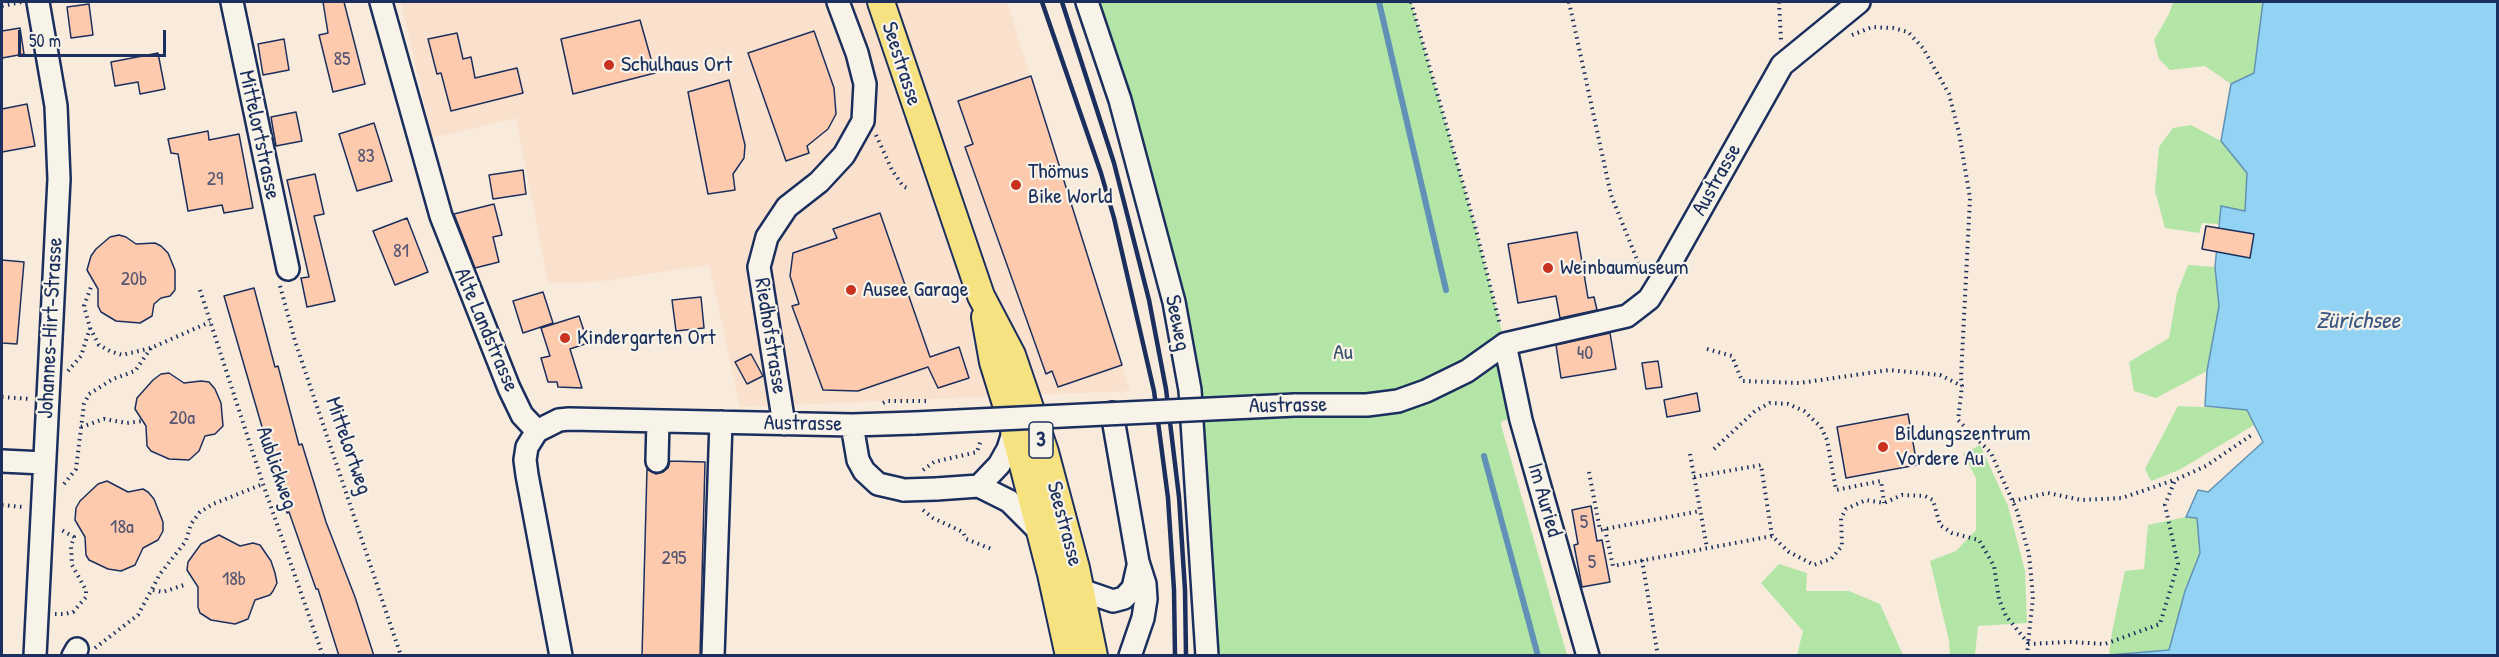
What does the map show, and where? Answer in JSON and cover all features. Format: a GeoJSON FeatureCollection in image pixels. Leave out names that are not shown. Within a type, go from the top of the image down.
{"type":"FeatureCollection","features":[{"type":"Feature","properties":{"kind":"main road","name":"Seestrasse"},"geometry":{"type":"LineString","coordinates":[[880,2],[981,296],[993,362],[1014,430],[1041,533],[1069,656]]}},
{"type":"Feature","properties":{"kind":"main road","name":"Seestrasse"},"geometry":{"type":"LineString","coordinates":[[981,296],[1012,355],[1058,498],[1081,590],[1094,656]]}},
{"type":"Feature","properties":{"kind":"street","name":"Johannes-Hirt-Strasse"},"geometry":{"type":"LineString","coordinates":[[35,656],[45,623],[44,463],[60,179],[56,106],[38,2]]}},
{"type":"Feature","properties":{"kind":"street","name":"Mittelortstrasse"},"geometry":{"type":"LineString","coordinates":[[232,2],[283,274]]}},
{"type":"Feature","properties":{"kind":"street","name":"Alte Landstrasse"},"geometry":{"type":"LineString","coordinates":[[381,2],[441,216],[509,388],[522,414],[537,431]]}},
{"type":"Feature","properties":{"kind":"street","name":"Riedhofstrasse"},"geometry":{"type":"LineString","coordinates":[[784,424],[759,267],[767,237],[787,207],[819,182],[844,155],[863,121],[865,84],[857,53],[838,2]]}},
{"type":"Feature","properties":{"kind":"street","name":"Seeweg"},"geometry":{"type":"LineString","coordinates":[[1087,2],[1120,100],[1174,302],[1190,390],[1207,656]]}},
{"type":"Feature","properties":{"kind":"street","name":"Austrasse"},"geometry":{"type":"LineString","coordinates":[[537,431],[559,420],[568,419],[852,425],[1295,405],[1367,405],[1398,401],[1426,391],[1467,371],[1505,344],[1627,316],[1649,299],[1782,65],[1859,2]]}},
{"type":"Feature","properties":{"kind":"street","name":"Im Auried"},"geometry":{"type":"LineString","coordinates":[[1505,344],[1521,420],[1588,656]]}},
{"type":"Feature","properties":{"kind":"street"},"geometry":{"type":"LineString","coordinates":[[1112,413],[1138,562],[1145,584],[1146,599],[1143,618],[1130,656]]}},
{"type":"Feature","properties":{"kind":"street"},"geometry":{"type":"LineString","coordinates":[[657,461],[658,421]]}},
{"type":"Feature","properties":{"kind":"street"},"geometry":{"type":"LineString","coordinates":[[713,656],[721,422]]}},
{"type":"Feature","properties":{"kind":"street"},"geometry":{"type":"LineString","coordinates":[[852,425],[858,460],[864,471],[878,484],[904,490],[979,486],[1009,501],[1041,533]]}},
{"type":"Feature","properties":{"kind":"street"},"geometry":{"type":"LineString","coordinates":[[979,486],[999,465],[1008,449],[1014,430]]}},
{"type":"Feature","properties":{"kind":"street"},"geometry":{"type":"LineString","coordinates":[[537,431],[527,447],[526,475],[561,656]]}},
{"type":"Feature","properties":{"kind":"street"},"geometry":{"type":"LineString","coordinates":[[2,461],[44,463]]}},
{"type":"Feature","properties":{"kind":"street"},"geometry":{"type":"LineString","coordinates":[[1081,590],[1113,601],[1124,598],[1133,588],[1138,562]]}},
{"type":"Feature","properties":{"kind":"path"},"geometry":{"type":"LineString","coordinates":[[2,6],[24,2]]}},
{"type":"Feature","properties":{"kind":"path"},"geometry":{"type":"LineString","coordinates":[[1411,2],[1475,226],[1505,344]]}},
{"type":"Feature","properties":{"kind":"path"},"geometry":{"type":"LineString","coordinates":[[1569,2],[1611,195],[1640,268],[1654,291]]}},
{"type":"Feature","properties":{"kind":"path"},"geometry":{"type":"LineString","coordinates":[[1779,2],[1782,65]]}},
{"type":"Feature","properties":{"kind":"path"},"geometry":{"type":"LineString","coordinates":[[1851,35],[1872,27],[1893,28],[1908,32],[1923,48],[1949,94],[1959,132],[1970,198],[1962,386],[1958,420],[1991,453],[2013,501],[2029,554],[2033,597],[2027,656]]}},
{"type":"Feature","properties":{"kind":"path"},"geometry":{"type":"LineString","coordinates":[[863,121],[874,130],[892,170],[903,186],[909,189]]}},
{"type":"Feature","properties":{"kind":"path","name":"Mittelortweg"},"geometry":{"type":"LineString","coordinates":[[283,274],[296,341],[401,656]]}},
{"type":"Feature","properties":{"kind":"path"},"geometry":{"type":"LineString","coordinates":[[91,287],[84,306],[90,328],[99,345],[122,355],[151,348],[210,322]]}},
{"type":"Feature","properties":{"kind":"path","name":"Aublickweg"},"geometry":{"type":"LineString","coordinates":[[200,290],[263,484],[323,656]]}},
{"type":"Feature","properties":{"kind":"path"},"geometry":{"type":"LineString","coordinates":[[61,373],[68,371],[76,363],[85,348],[90,328]]}},
{"type":"Feature","properties":{"kind":"path"},"geometry":{"type":"LineString","coordinates":[[58,488],[66,483],[76,469],[84,404],[90,394],[113,379],[135,371],[151,348]]}},
{"type":"Feature","properties":{"kind":"path"},"geometry":{"type":"LineString","coordinates":[[1707,349],[1732,356],[1742,381],[1800,383],[1889,370],[1940,375],[1962,386]]}},
{"type":"Feature","properties":{"kind":"path"},"geometry":{"type":"LineString","coordinates":[[1714,449],[1755,411],[1770,403],[1788,404],[1804,411],[1821,427],[1827,440],[1836,490],[1881,481],[1884,503]]}},
{"type":"Feature","properties":{"kind":"path"},"geometry":{"type":"LineString","coordinates":[[81,427],[104,419],[127,423],[143,421]]}},
{"type":"Feature","properties":{"kind":"path"},"geometry":{"type":"LineString","coordinates":[[2013,501],[2048,493],[2080,500],[2122,498],[2175,480],[2206,466],[2253,434]]}},
{"type":"Feature","properties":{"kind":"path"},"geometry":{"type":"LineString","coordinates":[[1690,454],[1707,548]]}},
{"type":"Feature","properties":{"kind":"path"},"geometry":{"type":"LineString","coordinates":[[1694,477],[1761,465],[1772,536],[1789,552],[1814,564],[1831,559],[1842,546],[1841,518],[1846,509],[1866,500],[1884,503],[1902,495],[1925,496],[1933,500],[1940,525],[1952,533],[1979,540],[1994,566],[1999,599],[2006,616],[2028,644]]}},
{"type":"Feature","properties":{"kind":"path"},"geometry":{"type":"LineString","coordinates":[[1589,472],[1600,530],[1700,511]]}},
{"type":"Feature","properties":{"kind":"path"},"geometry":{"type":"LineString","coordinates":[[2028,644],[2070,642],[2105,644],[2160,624],[2178,564],[2165,505],[2175,480]]}},
{"type":"Feature","properties":{"kind":"path"},"geometry":{"type":"LineString","coordinates":[[80,652],[138,615],[160,574],[186,541],[191,524],[200,512],[213,504],[263,484]]}},
{"type":"Feature","properties":{"kind":"path"},"geometry":{"type":"LineString","coordinates":[[45,623],[73,612],[86,597],[86,590],[72,565],[71,546],[74,537],[61,529],[53,528]]}},
{"type":"Feature","properties":{"kind":"path"},"geometry":{"type":"LineString","coordinates":[[1605,529],[1613,566],[1772,536]]}},
{"type":"Feature","properties":{"kind":"path"},"geometry":{"type":"LineString","coordinates":[[1642,560],[1658,656]]}},
{"type":"Feature","properties":{"kind":"path"},"geometry":{"type":"LineString","coordinates":[[153,590],[163,592],[187,584]]}},
{"type":"Feature","properties":{"kind":"shaded area"},"geometry":{"type":"Polygon","coordinates":[[[401,2],[1007,2],[1130,391],[740,407],[709,265],[596,282],[548,283],[516,118],[432,138],[401,2]]]}},
{"type":"Feature","properties":{"kind":"green space","name":"Au"},"geometry":{"type":"Polygon","coordinates":[[[1087,2],[1411,2],[1475,226],[1505,344],[1496,350],[1499,375],[1510,419],[1502,421],[1501,425],[1567,655],[1207,655],[1198,421],[1087,2]]]}},
{"type":"Feature","properties":{"kind":"green space"},"geometry":{"type":"Polygon","coordinates":[[[2173,2],[2263,2],[2254,73],[2231,84],[2205,66],[2170,70],[2159,59],[2154,40],[2173,2]]]}},
{"type":"Feature","properties":{"kind":"green space"},"geometry":{"type":"Polygon","coordinates":[[[2191,125],[2221,141],[2247,173],[2245,212],[2222,206],[2218,224],[2202,223],[2199,233],[2165,228],[2155,191],[2159,147],[2173,128],[2191,125]]]}},
{"type":"Feature","properties":{"kind":"green space"},"geometry":{"type":"Polygon","coordinates":[[[2188,265],[2215,267],[2219,306],[2207,371],[2156,398],[2134,391],[2129,362],[2169,338],[2177,293],[2188,265]]]}},
{"type":"Feature","properties":{"kind":"green space"},"geometry":{"type":"Polygon","coordinates":[[[2178,406],[2247,409],[2254,425],[2179,470],[2151,481],[2145,469],[2178,406]]]}},
{"type":"Feature","properties":{"kind":"green space"},"geometry":{"type":"Polygon","coordinates":[[[1980,445],[2008,506],[2025,571],[2027,623],[1978,626],[1975,655],[1950,655],[1949,641],[1930,561],[1956,551],[1976,530],[1976,478],[1963,454],[1980,445]]]}},
{"type":"Feature","properties":{"kind":"green space"},"geometry":{"type":"Polygon","coordinates":[[[2186,517],[2197,518],[2200,553],[2185,591],[2169,650],[2109,655],[2125,571],[2144,569],[2148,525],[2186,517]]]}},
{"type":"Feature","properties":{"kind":"green space"},"geometry":{"type":"Polygon","coordinates":[[[1779,564],[1807,573],[1806,591],[1849,591],[1880,604],[1903,655],[1797,655],[1803,631],[1761,583],[1779,564]]]}},
{"type":"Feature","properties":{"kind":"water","name":"Zürichsee"},"geometry":{"type":"Polygon","coordinates":[[[2263,2],[2497,2],[2497,655],[2098,656],[2169,650],[2185,591],[2200,553],[2197,518],[2186,517],[2198,490],[2208,492],[2263,442],[2247,410],[2205,406],[2207,371],[2219,306],[2215,267],[2221,206],[2245,211],[2247,173],[2221,141],[2231,84],[2254,73],[2263,2]]]}},
{"type":"Feature","properties":{"kind":"building"},"geometry":{"type":"Polygon","coordinates":[[[323,2],[344,2],[365,84],[333,92],[319,35],[328,33],[323,2]]]}},
{"type":"Feature","properties":{"kind":"building"},"geometry":{"type":"Polygon","coordinates":[[[89,4],[93,35],[71,38],[67,7],[89,4]]]}},
{"type":"Feature","properties":{"kind":"building","name":"Schulhaus Ort"},"geometry":{"type":"Polygon","coordinates":[[[640,20],[655,73],[573,94],[561,39],[640,20]]]}},
{"type":"Feature","properties":{"kind":"building"},"geometry":{"type":"Polygon","coordinates":[[[20,28],[24,54],[2,58],[2,31],[20,28]]]}},
{"type":"Feature","properties":{"kind":"building"},"geometry":{"type":"Polygon","coordinates":[[[814,31],[834,88],[836,114],[828,129],[807,146],[809,153],[786,161],[748,53],[814,31]]]}},
{"type":"Feature","properties":{"kind":"building"},"geometry":{"type":"Polygon","coordinates":[[[457,33],[463,59],[471,57],[475,78],[517,68],[523,93],[451,111],[441,73],[437,74],[428,39],[457,33]]]}},
{"type":"Feature","properties":{"kind":"building"},"geometry":{"type":"Polygon","coordinates":[[[284,39],[289,70],[263,75],[258,44],[284,39]]]}},
{"type":"Feature","properties":{"kind":"building"},"geometry":{"type":"Polygon","coordinates":[[[158,53],[165,89],[140,94],[138,82],[115,86],[111,62],[158,53]]]}},
{"type":"Feature","properties":{"kind":"building"},"geometry":{"type":"Polygon","coordinates":[[[1031,76],[1122,365],[1058,387],[1052,371],[1046,374],[965,147],[973,144],[958,101],[1031,76]]]}},
{"type":"Feature","properties":{"kind":"building"},"geometry":{"type":"Polygon","coordinates":[[[729,80],[745,145],[744,158],[733,174],[735,190],[708,194],[688,92],[729,80]]]}},
{"type":"Feature","properties":{"kind":"building"},"geometry":{"type":"Polygon","coordinates":[[[27,104],[35,146],[2,152],[2,109],[27,104]]]}},
{"type":"Feature","properties":{"kind":"building"},"geometry":{"type":"Polygon","coordinates":[[[296,112],[302,141],[276,146],[271,117],[296,112]]]}},
{"type":"Feature","properties":{"kind":"building"},"geometry":{"type":"Polygon","coordinates":[[[374,123],[392,181],[357,191],[339,134],[374,123]]]}},
{"type":"Feature","properties":{"kind":"building"},"geometry":{"type":"Polygon","coordinates":[[[208,131],[209,140],[239,134],[253,208],[224,213],[222,205],[188,211],[178,154],[171,153],[168,139],[208,131]]]}},
{"type":"Feature","properties":{"kind":"building"},"geometry":{"type":"Polygon","coordinates":[[[523,170],[526,194],[493,199],[489,175],[523,170]]]}},
{"type":"Feature","properties":{"kind":"building"},"geometry":{"type":"Polygon","coordinates":[[[315,174],[324,214],[314,216],[335,301],[307,307],[301,278],[309,277],[287,180],[315,174]]]}},
{"type":"Feature","properties":{"kind":"building"},"geometry":{"type":"Polygon","coordinates":[[[494,204],[502,235],[493,237],[499,262],[475,268],[454,214],[494,204]]]}},
{"type":"Feature","properties":{"kind":"building","name":"Ausee Garage"},"geometry":{"type":"Polygon","coordinates":[[[880,213],[930,357],[959,347],[969,378],[938,388],[928,367],[858,391],[823,390],[792,306],[799,304],[790,276],[793,253],[837,238],[833,229],[880,213]]]}},
{"type":"Feature","properties":{"kind":"building"},"geometry":{"type":"Polygon","coordinates":[[[407,218],[428,272],[395,285],[373,231],[407,218]]]}},
{"type":"Feature","properties":{"kind":"building"},"geometry":{"type":"Polygon","coordinates":[[[2206,226],[2254,234],[2250,258],[2202,249],[2206,226]]]}},
{"type":"Feature","properties":{"kind":"building","name":"Weinbaumuseum"},"geometry":{"type":"Polygon","coordinates":[[[1577,232],[1588,298],[1594,297],[1597,310],[1560,318],[1556,296],[1518,303],[1508,244],[1577,232]]]}},
{"type":"Feature","properties":{"kind":"building"},"geometry":{"type":"Polygon","coordinates":[[[119,235],[136,244],[155,243],[161,246],[168,253],[175,270],[175,290],[170,296],[161,298],[154,304],[152,316],[140,323],[116,321],[101,312],[98,306],[98,289],[87,270],[91,256],[96,249],[110,237],[119,235]]]}},
{"type":"Feature","properties":{"kind":"building"},"geometry":{"type":"Polygon","coordinates":[[[2,260],[24,262],[17,344],[2,343],[2,260]]]}},
{"type":"Feature","properties":{"kind":"building"},"geometry":{"type":"Polygon","coordinates":[[[254,288],[299,445],[302,444],[326,522],[355,597],[374,656],[339,656],[318,589],[316,589],[289,512],[287,513],[224,296],[254,288]]]}},
{"type":"Feature","properties":{"kind":"building"},"geometry":{"type":"Polygon","coordinates":[[[543,292],[553,323],[523,333],[513,301],[543,292]]]}},
{"type":"Feature","properties":{"kind":"building"},"geometry":{"type":"Polygon","coordinates":[[[701,297],[704,328],[676,331],[672,300],[701,297]]]}},
{"type":"Feature","properties":{"kind":"building","name":"Kindergarten Ort"},"geometry":{"type":"Polygon","coordinates":[[[579,316],[588,343],[570,349],[582,388],[558,387],[557,382],[548,382],[541,358],[550,356],[541,328],[579,316]]]}},
{"type":"Feature","properties":{"kind":"building"},"geometry":{"type":"Polygon","coordinates":[[[1610,333],[1616,369],[1561,378],[1556,345],[1610,333]]]}},
{"type":"Feature","properties":{"kind":"building"},"geometry":{"type":"Polygon","coordinates":[[[751,354],[763,376],[747,384],[735,362],[751,354]]]}},
{"type":"Feature","properties":{"kind":"building"},"geometry":{"type":"Polygon","coordinates":[[[1658,361],[1662,387],[1646,389],[1642,363],[1658,361]]]}},
{"type":"Feature","properties":{"kind":"building"},"geometry":{"type":"Polygon","coordinates":[[[169,373],[184,383],[209,382],[221,403],[223,426],[215,434],[205,436],[199,451],[189,460],[169,459],[151,451],[147,446],[146,426],[135,409],[137,398],[153,380],[161,374],[169,373]]]}},
{"type":"Feature","properties":{"kind":"building"},"geometry":{"type":"Polygon","coordinates":[[[1697,393],[1700,411],[1667,417],[1664,400],[1697,393]]]}},
{"type":"Feature","properties":{"kind":"building"},"geometry":{"type":"Polygon","coordinates":[[[1908,414],[1917,465],[1846,478],[1837,427],[1908,414]]]}},
{"type":"Feature","properties":{"kind":"building"},"geometry":{"type":"Polygon","coordinates":[[[670,461],[705,462],[700,656],[642,656],[647,469],[656,474],[663,472],[668,468],[670,461]]]}},
{"type":"Feature","properties":{"kind":"building"},"geometry":{"type":"Polygon","coordinates":[[[107,481],[128,492],[143,489],[148,492],[154,499],[163,522],[163,531],[158,540],[143,548],[135,565],[121,571],[108,569],[89,560],[86,555],[85,537],[75,520],[76,508],[80,501],[98,484],[107,481]]]}},
{"type":"Feature","properties":{"kind":"building"},"geometry":{"type":"Polygon","coordinates":[[[1591,506],[1597,541],[1602,540],[1610,582],[1582,587],[1574,545],[1578,544],[1572,510],[1591,506]]]}},
{"type":"Feature","properties":{"kind":"building"},"geometry":{"type":"Polygon","coordinates":[[[219,535],[240,546],[253,543],[260,545],[271,561],[277,583],[270,595],[255,600],[248,619],[235,624],[211,620],[200,613],[198,587],[187,570],[188,562],[201,544],[219,535]]]}},
{"type":"Feature","properties":{"kind":"waterway"},"geometry":{"type":"LineString","coordinates":[[1379,2],[1446,290]]}},
{"type":"Feature","properties":{"kind":"waterway"},"geometry":{"type":"LineString","coordinates":[[1484,456],[1538,656]]}},
{"type":"Feature","properties":{"kind":"railway"},"geometry":{"type":"LineString","coordinates":[[1042,2],[1101,173],[1114,218],[1154,391],[1168,498],[1174,590],[1175,656]]}},
{"type":"Feature","properties":{"kind":"railway"},"geometry":{"type":"LineString","coordinates":[[1062,2],[1114,163],[1149,300],[1166,389],[1179,497],[1185,590],[1186,656]]}},
{"type":"Feature","properties":{"kind":"place","name":"Schulhaus Ort"},"geometry":{"type":"Point","coordinates":[609,65]}},
{"type":"Feature","properties":{"kind":"place","name":"Thömus Bike World"},"geometry":{"type":"Point","coordinates":[1016,185]}},
{"type":"Feature","properties":{"kind":"place","name":"Weinbaumuseum"},"geometry":{"type":"Point","coordinates":[1548,268]}},
{"type":"Feature","properties":{"kind":"place","name":"Ausee Garage"},"geometry":{"type":"Point","coordinates":[851,290]}},
{"type":"Feature","properties":{"kind":"place","name":"Kindergarten Ort"},"geometry":{"type":"Point","coordinates":[565,338]}},
{"type":"Feature","properties":{"kind":"place","name":"Bildungszentrum Vordere Au"},"geometry":{"type":"Point","coordinates":[1883,447]}}]}
